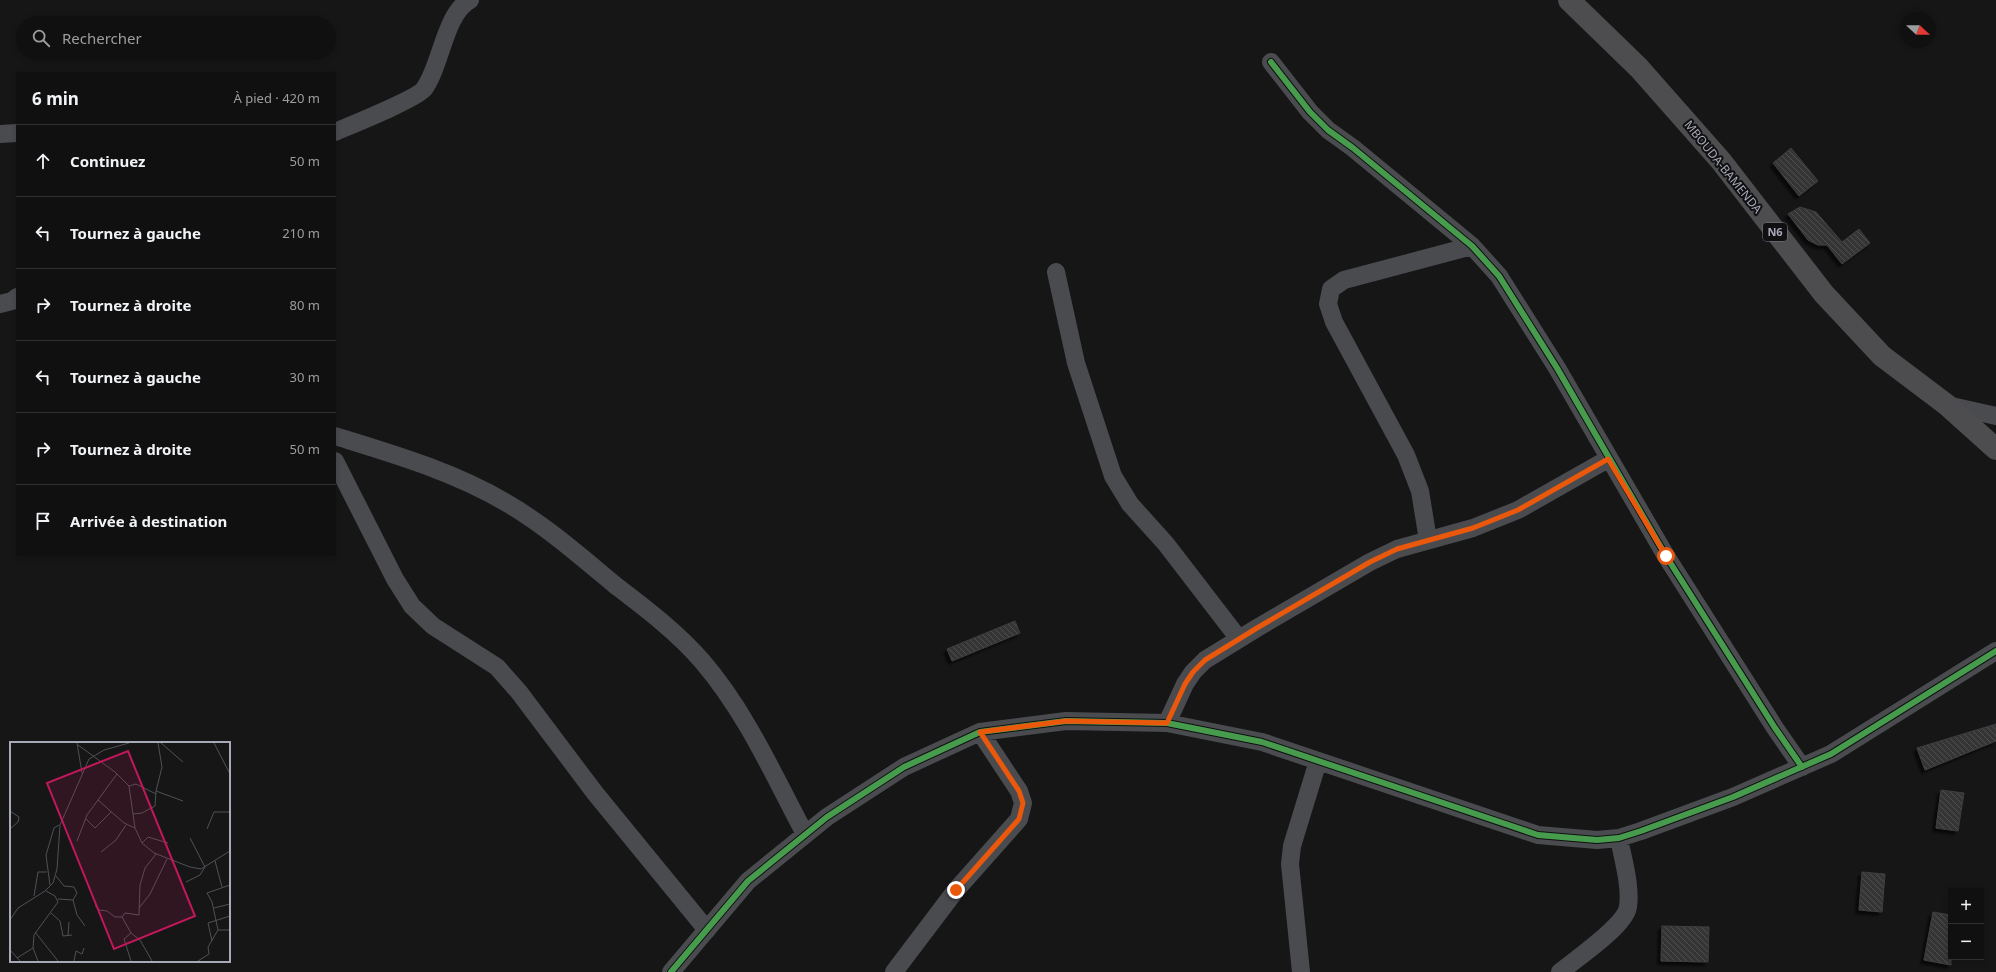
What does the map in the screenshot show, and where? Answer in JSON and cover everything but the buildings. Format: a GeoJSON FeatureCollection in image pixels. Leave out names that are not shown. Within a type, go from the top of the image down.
{"type":"FeatureCollection","features":[{"type":"Feature","properties":{"kind":"highway","name":"MBOUDA-BAMENDA"},"geometry":{"type":"LineString","coordinates":[[1569,0],[1639,68],[1721,161],[1824,294],[1882,356],[1947,405],[1996,449]]}},
{"type":"Feature","properties":{"kind":"street"},"geometry":{"type":"LineString","coordinates":[[336,132],[411,98],[423,90],[431,77],[455,14],[470,0]]}},
{"type":"Feature","properties":{"kind":"street"},"geometry":{"type":"LineString","coordinates":[[1271,62],[1305,107],[1328,130],[1353,148],[1472,246],[1499,276],[1557,368],[1608,459],[1666,556],[1775,728],[1802,767]]}},
{"type":"Feature","properties":{"kind":"street"},"geometry":{"type":"LineString","coordinates":[[0,134],[16,133]]}},
{"type":"Feature","properties":{"kind":"street"},"geometry":{"type":"LineString","coordinates":[[1428,540],[1420,491],[1406,455],[1334,322],[1328,304],[1331,289],[1344,280],[1472,246]]}},
{"type":"Feature","properties":{"kind":"street"},"geometry":{"type":"LineString","coordinates":[[1056,272],[1076,363],[1113,476],[1130,504],[1166,544],[1239,639]]}},
{"type":"Feature","properties":{"kind":"street"},"geometry":{"type":"LineString","coordinates":[[0,304],[16,299]]}},
{"type":"Feature","properties":{"kind":"street"},"geometry":{"type":"LineString","coordinates":[[1947,405],[1996,416]]}},
{"type":"Feature","properties":{"kind":"street"},"geometry":{"type":"LineString","coordinates":[[336,436],[456,476],[505,502],[549,531],[658,619],[702,661],[735,707],[758,746],[805,834]]}},
{"type":"Feature","properties":{"kind":"street"},"geometry":{"type":"LineString","coordinates":[[1167,723],[1185,684],[1193,672],[1205,660],[1239,639],[1370,562],[1397,549],[1473,528],[1518,510],[1608,459]]}},
{"type":"Feature","properties":{"kind":"street"},"geometry":{"type":"LineString","coordinates":[[336,463],[395,579],[412,606],[433,626],[497,667],[520,692],[595,793],[707,930]]}},
{"type":"Feature","properties":{"kind":"street"},"geometry":{"type":"LineString","coordinates":[[671,972],[748,882],[805,834],[827,817],[904,767],[980,732],[1066,721],[1167,723],[1262,742],[1538,834],[1597,840],[1619,838],[1733,797],[1831,754],[1996,651]]}},
{"type":"Feature","properties":{"kind":"street"},"geometry":{"type":"LineString","coordinates":[[894,972],[956,890],[1019,819],[1023,803],[1019,791],[980,732]]}},
{"type":"Feature","properties":{"kind":"street"},"geometry":{"type":"LineString","coordinates":[[1301,972],[1290,864],[1292,846],[1318,761]]}},
{"type":"Feature","properties":{"kind":"street"},"geometry":{"type":"LineString","coordinates":[[1560,972],[1620,924],[1628,909],[1629,893],[1619,838]]}},
{"type":"Feature","properties":{"kind":"cycle path"},"geometry":{"type":"LineString","coordinates":[[1271,62],[1310,112],[1328,130],[1353,148],[1472,246],[1499,276],[1557,368],[1666,556],[1775,728],[1802,767]]}},
{"type":"Feature","properties":{"kind":"cycle path"},"geometry":{"type":"LineString","coordinates":[[671,972],[748,881],[827,817],[904,767],[980,732],[1066,721],[1167,723],[1262,742],[1538,835],[1597,840],[1619,838],[1641,831],[1733,797],[1831,754],[1996,651]]}},
{"type":"Feature","properties":{"kind":"route"},"geometry":{"type":"LineString","coordinates":[[956,890],[1019,819],[1023,803],[1019,791],[980,732],[1066,721],[1167,723],[1185,684],[1193,672],[1205,660],[1257,628],[1370,562],[1397,549],[1473,528],[1518,510],[1608,459],[1666,556]]}}]}
